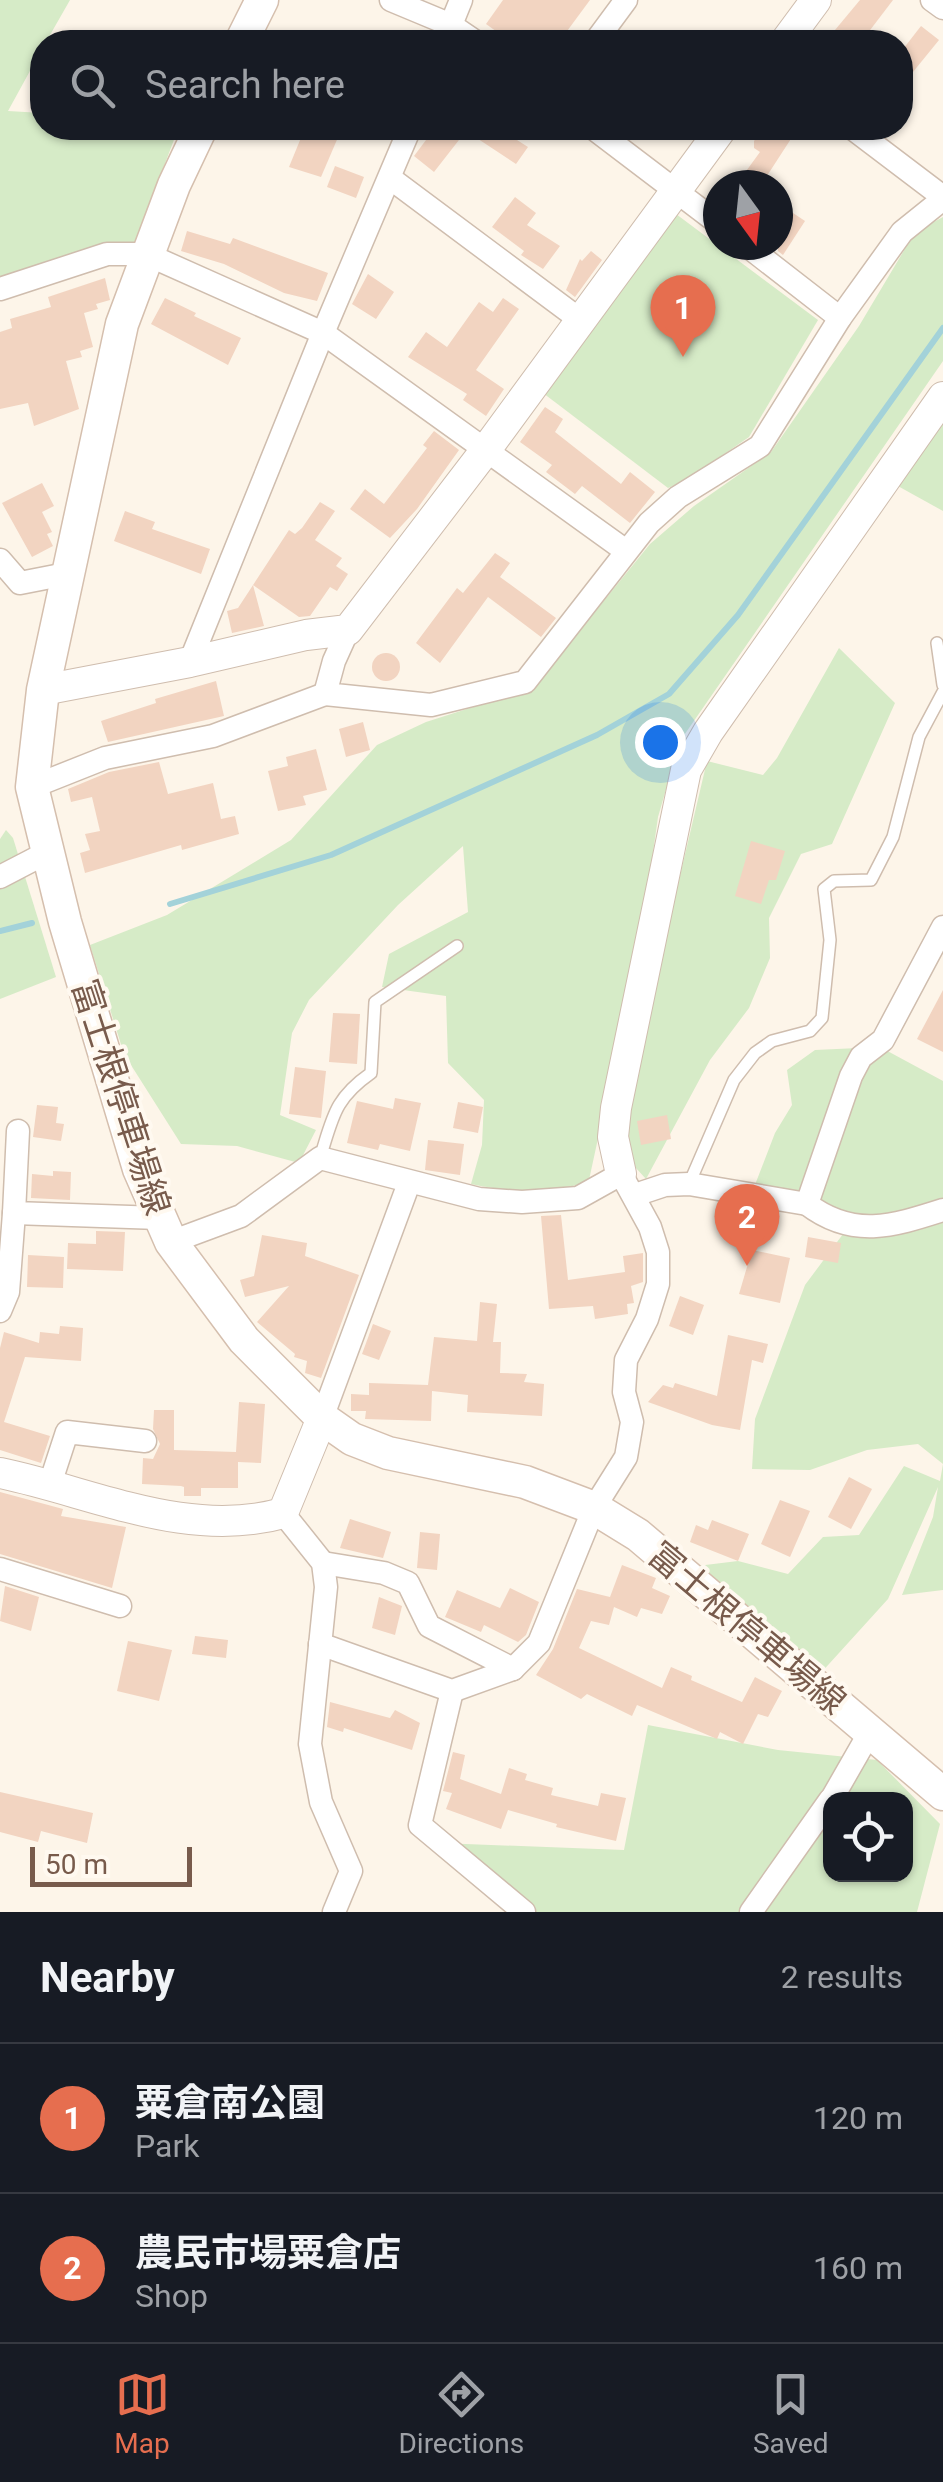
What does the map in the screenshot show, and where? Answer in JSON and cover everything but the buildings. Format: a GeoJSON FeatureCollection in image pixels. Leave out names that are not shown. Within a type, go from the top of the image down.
{"type":"FeatureCollection","features":[{"type":"Feature","properties":{"kind":"main road"},"geometry":{"type":"LineString","coordinates":[[248,30],[262,0]]}},
{"type":"Feature","properties":{"kind":"main road","name":"富士根停車場線"},"geometry":{"type":"LineString","coordinates":[[195,140],[146,254],[122,324],[42,690],[32,787],[64,922],[134,1152],[165,1230],[244,1340],[322,1418],[352,1439],[388,1453],[525,1482],[594,1508],[638,1536],[943,1794]]}},
{"type":"Feature","properties":{"kind":"street"},"geometry":{"type":"LineString","coordinates":[[390,0],[441,30]]}},
{"type":"Feature","properties":{"kind":"street"},"geometry":{"type":"LineString","coordinates":[[450,30],[461,0]]}},
{"type":"Feature","properties":{"kind":"street"},"geometry":{"type":"LineString","coordinates":[[604,30],[626,0]]}},
{"type":"Feature","properties":{"kind":"street"},"geometry":{"type":"LineString","coordinates":[[794,30],[816,0]]}},
{"type":"Feature","properties":{"kind":"street"},"geometry":{"type":"LineString","coordinates":[[932,0],[943,8]]}},
{"type":"Feature","properties":{"kind":"street"},"geometry":{"type":"LineString","coordinates":[[190,662],[322,333],[405,140]]}},
{"type":"Feature","properties":{"kind":"street"},"geometry":{"type":"LineString","coordinates":[[609,140],[703,211]]}},
{"type":"Feature","properties":{"kind":"street"},"geometry":{"type":"LineString","coordinates":[[325,694],[348,630],[713,140]]}},
{"type":"Feature","properties":{"kind":"street"},"geometry":{"type":"LineString","coordinates":[[32,787],[104,758],[214,736],[325,694],[432,705],[525,682],[626,551],[678,497],[760,446],[840,318],[902,232],[943,198],[868,140]]}},
{"type":"Feature","properties":{"kind":"street"},"geometry":{"type":"LineString","coordinates":[[390,178],[579,319]]}},
{"type":"Feature","properties":{"kind":"street"},"geometry":{"type":"LineString","coordinates":[[0,289],[107,254],[146,254],[322,333],[626,551]]}},
{"type":"Feature","properties":{"kind":"street"},"geometry":{"type":"LineString","coordinates":[[765,260],[840,318]]}},
{"type":"Feature","properties":{"kind":"street"},"geometry":{"type":"LineString","coordinates":[[320,1644],[452,1691],[513,1670],[539,1643],[594,1508],[626,1457],[632,1422],[624,1392],[626,1360],[647,1319],[658,1284],[658,1252],[613,1138],[686,770],[708,732],[943,397]]}},
{"type":"Feature","properties":{"kind":"street"},"geometry":{"type":"LineString","coordinates":[[0,560],[20,583],[66,574]]}},
{"type":"Feature","properties":{"kind":"street"},"geometry":{"type":"LineString","coordinates":[[42,690],[306,635],[348,630]]}},
{"type":"Feature","properties":{"kind":"street"},"geometry":{"type":"LineString","coordinates":[[0,877],[48,852]]}},
{"type":"Feature","properties":{"kind":"street"},"geometry":{"type":"LineString","coordinates":[[808,1204],[851,1076],[861,1057],[883,1040],[943,927]]}},
{"type":"Feature","properties":{"kind":"street"},"geometry":{"type":"LineString","coordinates":[[0,1311],[8,1292],[18,1130]]}},
{"type":"Feature","properties":{"kind":"street"},"geometry":{"type":"LineString","coordinates":[[14,1214],[165,1230],[241,1216],[320,1158],[478,1199],[522,1202],[578,1198],[628,1184],[689,1184],[808,1204],[825,1218],[849,1226],[893,1226],[943,1210]]}},
{"type":"Feature","properties":{"kind":"street"},"geometry":{"type":"LineString","coordinates":[[283,1513],[408,1182]]}},
{"type":"Feature","properties":{"kind":"street"},"geometry":{"type":"LineString","coordinates":[[50,1484],[67,1432],[145,1441]]}},
{"type":"Feature","properties":{"kind":"street"},"geometry":{"type":"LineString","coordinates":[[0,1473],[162,1517],[253,1522],[283,1513]]}},
{"type":"Feature","properties":{"kind":"street"},"geometry":{"type":"LineString","coordinates":[[283,1513],[323,1563],[326,1587],[310,1744],[321,1802],[350,1871],[334,1912]]}},
{"type":"Feature","properties":{"kind":"street"},"geometry":{"type":"LineString","coordinates":[[323,1563],[384,1573],[408,1583],[429,1626],[513,1670]]}},
{"type":"Feature","properties":{"kind":"street"},"geometry":{"type":"LineString","coordinates":[[0,1570],[120,1606]]}},
{"type":"Feature","properties":{"kind":"street"},"geometry":{"type":"LineString","coordinates":[[452,1691],[420,1825],[524,1912]]}},
{"type":"Feature","properties":{"kind":"street"},"geometry":{"type":"LineString","coordinates":[[835,1792],[870,1732]]}},
{"type":"Feature","properties":{"kind":"street"},"geometry":{"type":"LineString","coordinates":[[751,1912],[823,1810]]}},
{"type":"Feature","properties":{"kind":"lane"},"geometry":{"type":"LineString","coordinates":[[689,1184],[734,1080],[755,1053],[772,1042],[810,1031],[822,1018],[830,940],[824,889],[834,880],[871,880],[893,837],[919,736],[943,688],[937,643]]}},
{"type":"Feature","properties":{"kind":"lane"},"geometry":{"type":"LineString","coordinates":[[320,1158],[346,1090],[372,1073],[375,1002],[457,946]]}},
{"type":"Feature","properties":{"kind":"green space"},"geometry":{"type":"Polygon","coordinates":[[[0,0],[70,0],[53,30],[30,30],[30,71],[8,111],[30,112],[30,140],[174,140],[135,243],[18,274],[0,283],[0,0]]]}},
{"type":"Feature","properties":{"kind":"green space"},"geometry":{"type":"Polygon","coordinates":[[[676,214],[703,234],[703,260],[738,260],[818,320],[749,437],[688,479],[668,488],[543,393],[676,214]]]}},
{"type":"Feature","properties":{"kind":"green space"},"geometry":{"type":"Polygon","coordinates":[[[943,217],[943,361],[680,741],[658,817],[640,945],[589,1180],[560,1189],[531,1191],[471,1184],[482,1145],[484,1100],[448,1063],[446,996],[382,987],[389,954],[468,912],[463,846],[398,905],[309,1000],[292,1033],[280,1115],[316,1130],[299,1163],[237,1146],[181,1144],[124,1054],[90,945],[167,915],[291,840],[377,745],[426,722],[533,688],[650,544],[694,506],[771,452],[859,326],[915,232],[943,217]]]}},
{"type":"Feature","properties":{"kind":"green space"},"geometry":{"type":"Polygon","coordinates":[[[943,419],[943,511],[896,485],[943,419]]]}},
{"type":"Feature","properties":{"kind":"green space"},"geometry":{"type":"Polygon","coordinates":[[[839,648],[895,703],[832,844],[801,854],[769,918],[770,958],[749,1008],[710,1060],[646,1179],[624,1155],[623,1118],[707,761],[763,775],[777,758],[839,648]]]}},
{"type":"Feature","properties":{"kind":"green space"},"geometry":{"type":"Polygon","coordinates":[[[6,830],[13,838],[56,977],[0,999],[0,839],[6,830]]]}},
{"type":"Feature","properties":{"kind":"green space"},"geometry":{"type":"Polygon","coordinates":[[[880,1047],[943,1081],[943,1464],[918,1444],[867,1450],[810,1470],[752,1469],[755,1419],[805,1285],[849,1226],[753,1190],[775,1133],[792,1105],[787,1070],[815,1050],[880,1047]]]}},
{"type":"Feature","properties":{"kind":"green space"},"geometry":{"type":"Polygon","coordinates":[[[943,1464],[943,1590],[902,1595],[933,1517],[938,1487],[888,1599],[819,1675],[697,1566],[738,1561],[788,1574],[823,1537],[859,1535],[904,1466],[940,1481],[943,1464]]]}},
{"type":"Feature","properties":{"kind":"green space"},"geometry":{"type":"Polygon","coordinates":[[[648,1725],[778,1750],[877,1760],[908,1792],[823,1792],[823,1882],[913,1882],[913,1797],[940,1824],[917,1912],[527,1912],[440,1843],[624,1850],[648,1725]]]}},
{"type":"Feature","properties":{"kind":"waterway"},"geometry":{"type":"LineString","coordinates":[[170,904],[331,855],[597,735],[669,694],[738,615],[943,328]]}},
{"type":"Feature","properties":{"kind":"waterway"},"geometry":{"type":"LineString","coordinates":[[0,931],[32,923]]}},
{"type":"Feature","properties":{"kind":"place","name":"粟倉南公園"},"geometry":{"type":"Point","coordinates":[683,357]}},
{"type":"Feature","properties":{"kind":"place","name":"農民市場粟倉店"},"geometry":{"type":"Point","coordinates":[747,1266]}}]}
